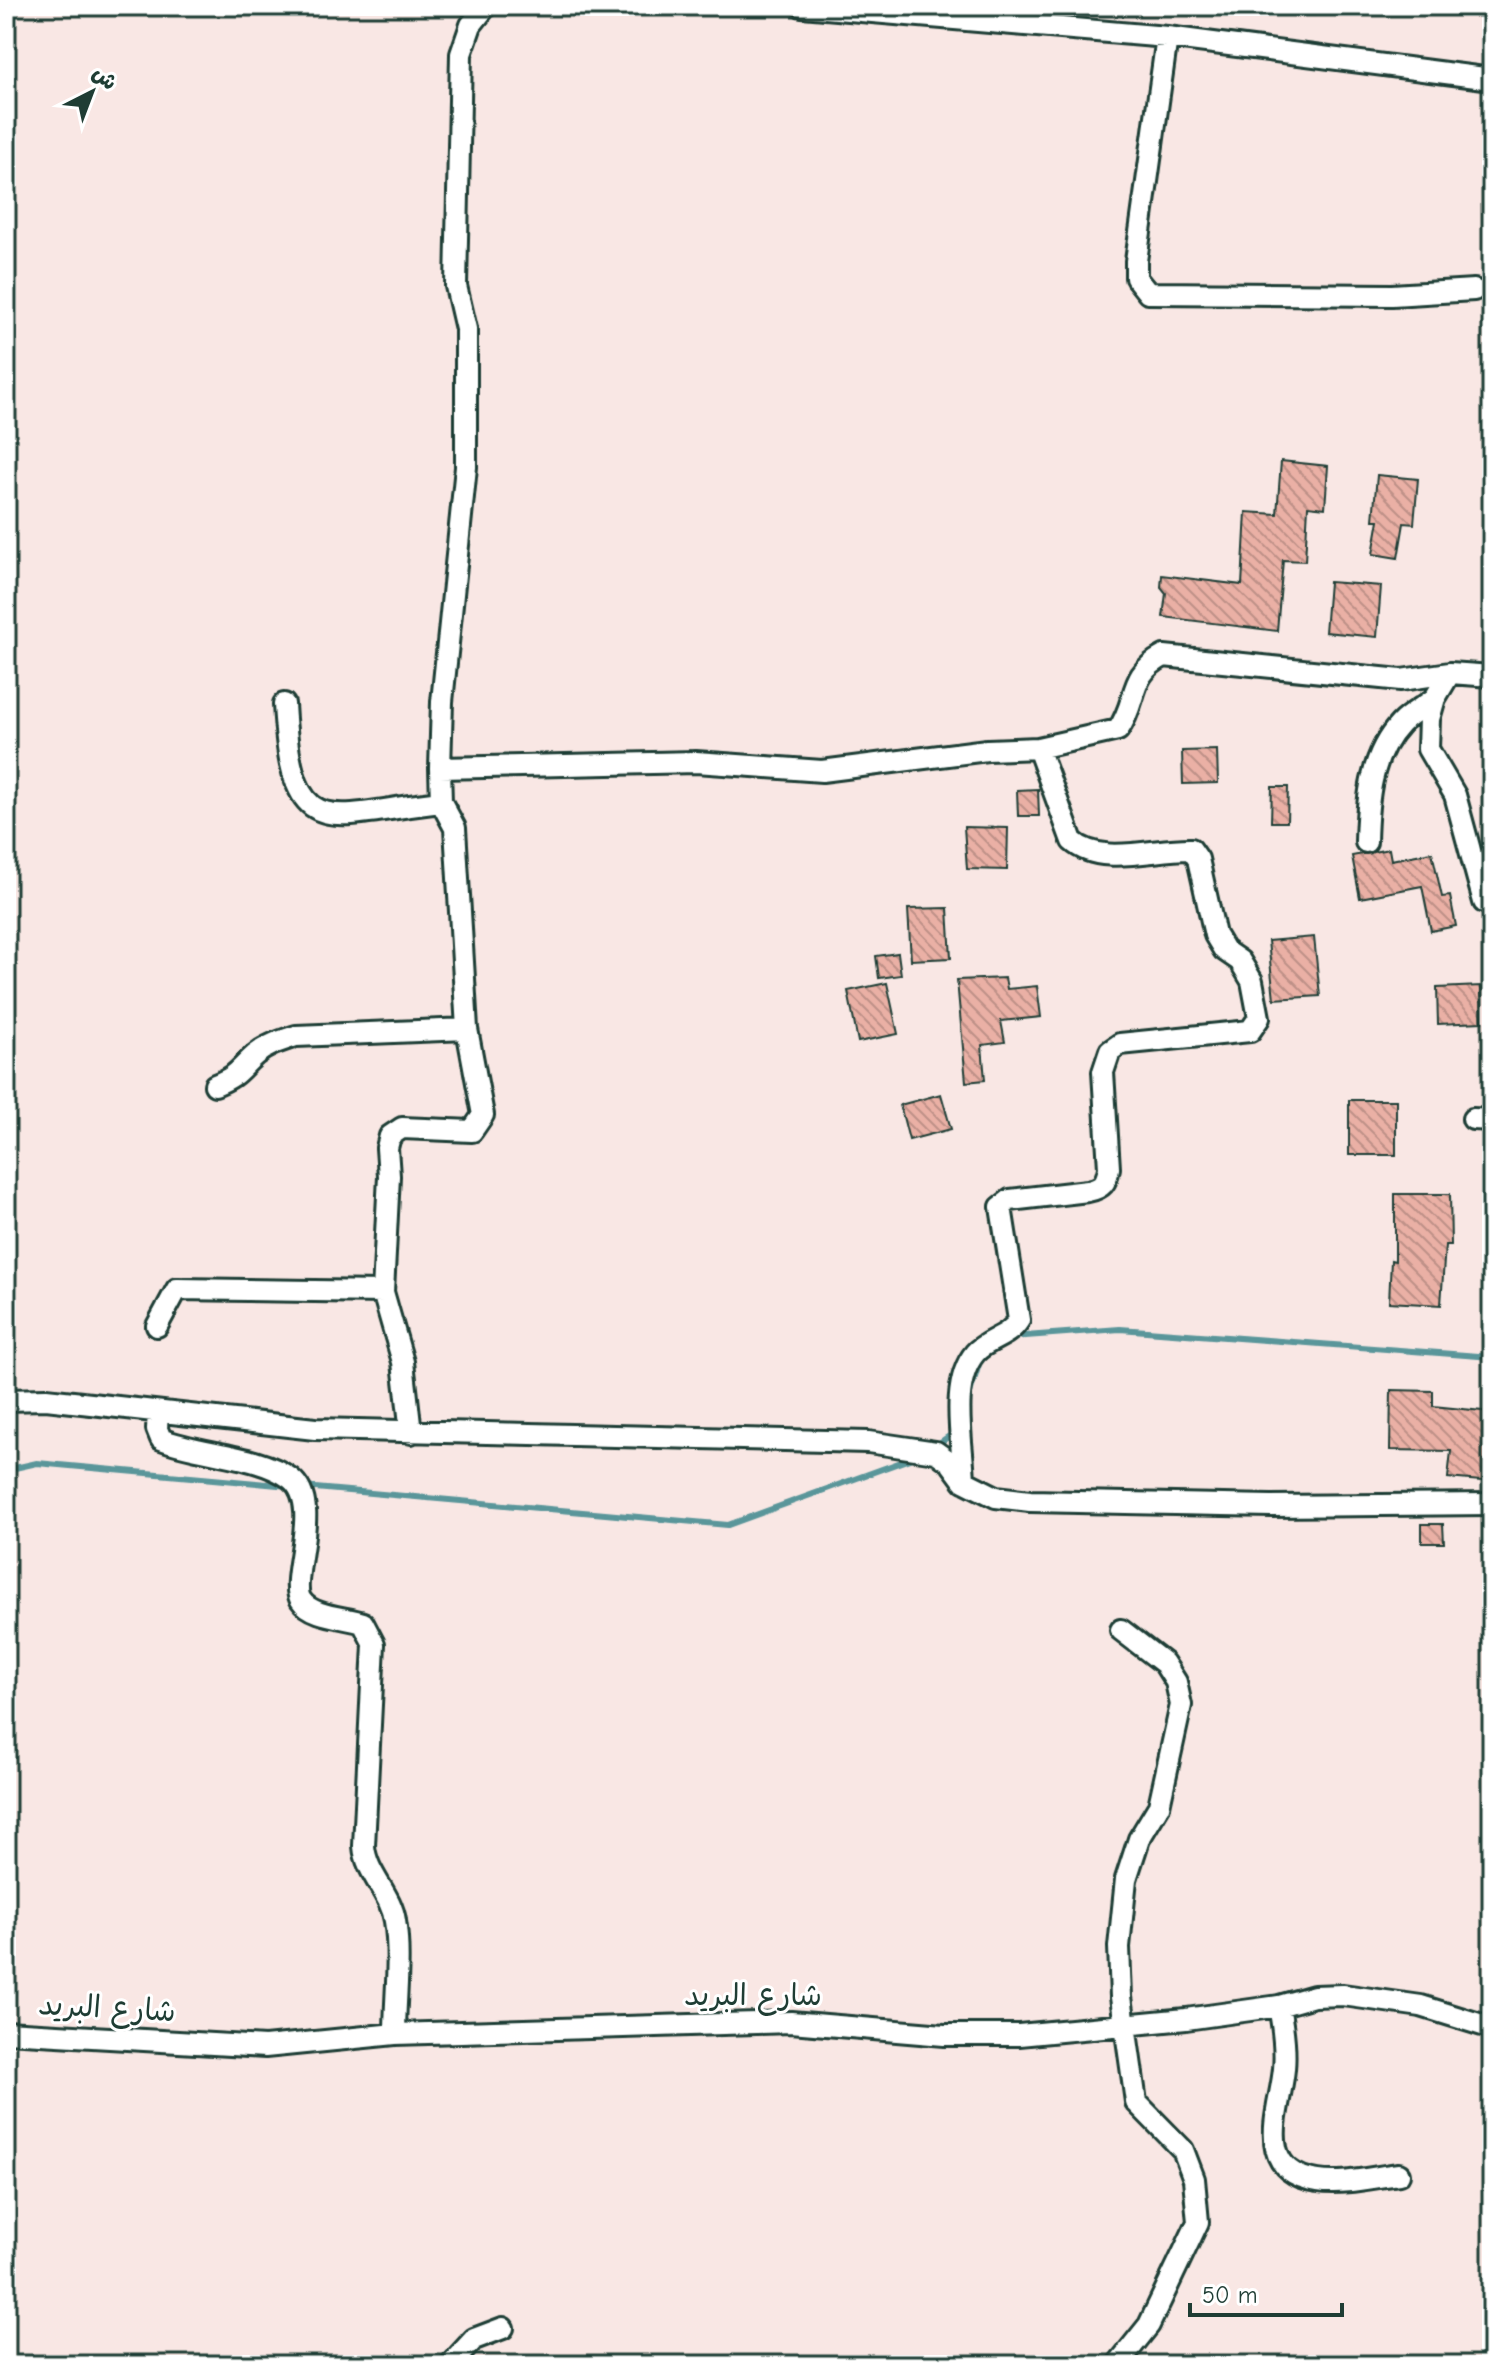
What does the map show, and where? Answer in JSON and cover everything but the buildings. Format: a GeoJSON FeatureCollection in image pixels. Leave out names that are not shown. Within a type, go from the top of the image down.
{"type":"FeatureCollection","features":[{"type":"Feature","properties":{"kind":"street"},"geometry":{"type":"LineString","coordinates":[[411,1433],[403,1362],[383,1292],[389,1176],[387,1148],[390,1136],[402,1128],[472,1131],[483,1115],[467,1029],[455,828],[441,802],[440,768],[443,687],[466,467],[466,329],[456,286],[461,54],[471,25],[486,6]]}},
{"type":"Feature","properties":{"kind":"street"},"geometry":{"type":"LineString","coordinates":[[802,6],[1167,37],[1492,79]]}},
{"type":"Feature","properties":{"kind":"street"},"geometry":{"type":"LineString","coordinates":[[1167,37],[1136,261],[1136,278],[1148,293],[1392,295],[1474,290]]}},
{"type":"Feature","properties":{"kind":"street"},"geometry":{"type":"LineString","coordinates":[[440,768],[696,762],[822,771],[987,750],[1038,748],[1118,730],[1126,717],[1136,678],[1149,664],[1164,656],[1401,680],[1450,673],[1492,676]]}},
{"type":"Feature","properties":{"kind":"street"},"geometry":{"type":"LineString","coordinates":[[1450,673],[1435,698],[1429,719],[1428,749],[1455,795],[1484,902]]}},
{"type":"Feature","properties":{"kind":"street"},"geometry":{"type":"LineString","coordinates":[[1366,842],[1367,801],[1377,760],[1400,724],[1435,698]]}},
{"type":"Feature","properties":{"kind":"street"},"geometry":{"type":"LineString","coordinates":[[284,704],[286,743],[295,787],[312,808],[331,815],[378,812],[441,802]]}},
{"type":"Feature","properties":{"kind":"street"},"geometry":{"type":"LineString","coordinates":[[964,1481],[961,1388],[964,1370],[976,1351],[1013,1330],[1019,1320],[1000,1220],[1001,1207],[1010,1200],[1088,1191],[1100,1188],[1106,1182],[1109,1168],[1103,1072],[1110,1051],[1120,1044],[1250,1031],[1259,1018],[1252,981],[1240,961],[1224,950],[1215,935],[1198,859],[1191,849],[1099,855],[1083,851],[1072,841],[1038,748]]}},
{"type":"Feature","properties":{"kind":"street"},"geometry":{"type":"LineString","coordinates":[[215,1085],[238,1076],[255,1056],[271,1045],[296,1036],[467,1029]]}},
{"type":"Feature","properties":{"kind":"street"},"geometry":{"type":"LineString","coordinates":[[157,1326],[177,1289],[383,1292]]}},
{"type":"Feature","properties":{"kind":"street"},"geometry":{"type":"LineString","coordinates":[[6,1400],[46,1399],[315,1429],[868,1442],[936,1452],[950,1462],[964,1481],[996,1497],[1030,1501],[1271,1506],[1492,1504]]}},
{"type":"Feature","properties":{"kind":"street"},"geometry":{"type":"LineString","coordinates":[[158,1412],[157,1429],[161,1439],[191,1451],[274,1469],[293,1480],[303,1498],[305,1522],[302,1566],[296,1584],[301,1601],[317,1612],[363,1623],[374,1644],[364,1846],[365,1862],[388,1899],[395,1920],[395,2034]]}},
{"type":"Feature","properties":{"kind":"street"},"geometry":{"type":"LineString","coordinates":[[1117,2365],[1149,2325],[1198,2222],[1194,2179],[1183,2150],[1136,2102],[1119,1947],[1126,1879],[1139,1839],[1159,1806],[1181,1705],[1176,1682],[1164,1663],[1121,1630]]}},
{"type":"Feature","properties":{"kind":"street","name":"شارع البريد"},"geometry":{"type":"LineString","coordinates":[[6,2032],[265,2047],[395,2034],[791,2022],[944,2035],[1019,2035],[1186,2019],[1279,2006],[1314,1996],[1368,1997],[1421,2006],[1492,2028]]}},
{"type":"Feature","properties":{"kind":"street"},"geometry":{"type":"LineString","coordinates":[[1279,2006],[1284,2066],[1274,2123],[1277,2155],[1297,2175],[1319,2181],[1399,2174]]}},
{"type":"Feature","properties":{"kind":"street"},"geometry":{"type":"LineString","coordinates":[[450,2365],[474,2339],[503,2328]]}},
{"type":"Feature","properties":{"kind":"waterway"},"geometry":{"type":"LineString","coordinates":[[1012,1337],[1120,1329],[1492,1357]]}},
{"type":"Feature","properties":{"kind":"waterway"},"geometry":{"type":"LineString","coordinates":[[969,1396],[980,1361]]}},
{"type":"Feature","properties":{"kind":"waterway"},"geometry":{"type":"LineString","coordinates":[[935,1446],[955,1432]]}},
{"type":"Feature","properties":{"kind":"waterway"},"geometry":{"type":"LineString","coordinates":[[304,1487],[728,1525],[915,1457]]}},
{"type":"Feature","properties":{"kind":"waterway"},"geometry":{"type":"LineString","coordinates":[[6,1470],[37,1463],[289,1486]]}}]}
